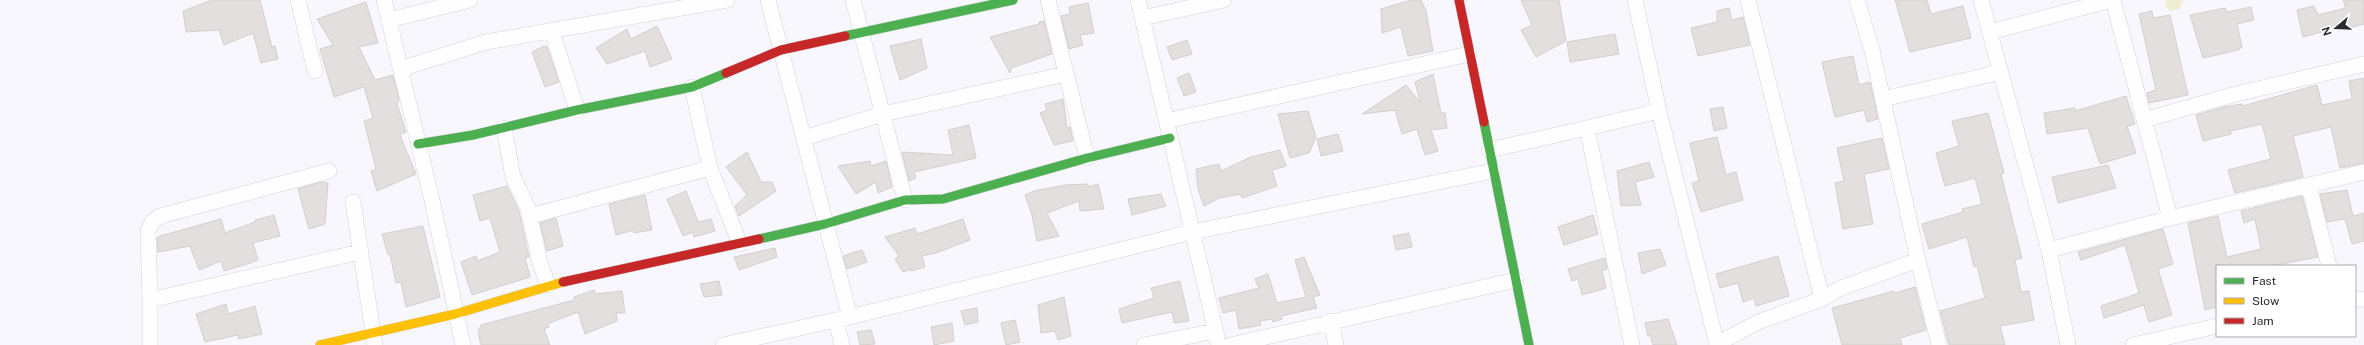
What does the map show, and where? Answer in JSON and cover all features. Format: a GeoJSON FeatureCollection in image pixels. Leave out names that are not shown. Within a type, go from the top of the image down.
{"type":"FeatureCollection","features":[{"type":"Feature","properties":{"kind":"street"},"geometry":{"type":"LineString","coordinates":[[298,0],[315,71]]}},
{"type":"Feature","properties":{"kind":"street"},"geometry":{"type":"LineString","coordinates":[[384,0],[432,200],[455,314],[463,345]]}},
{"type":"Feature","properties":{"kind":"street"},"geometry":{"type":"LineString","coordinates":[[389,20],[470,0]]}},
{"type":"Feature","properties":{"kind":"street"},"geometry":{"type":"LineString","coordinates":[[400,69],[486,42],[552,32],[676,4],[728,0]]}},
{"type":"Feature","properties":{"kind":"street"},"geometry":{"type":"LineString","coordinates":[[768,0],[825,224],[843,319],[842,345]]}},
{"type":"Feature","properties":{"kind":"street"},"geometry":{"type":"LineString","coordinates":[[853,0],[904,200]]}},
{"type":"Feature","properties":{"kind":"street"},"geometry":{"type":"LineString","coordinates":[[418,144],[504,128],[577,110],[692,87],[781,50],[1013,0]]}},
{"type":"Feature","properties":{"kind":"street"},"geometry":{"type":"LineString","coordinates":[[1048,0],[1087,158]]}},
{"type":"Feature","properties":{"kind":"street"},"geometry":{"type":"LineString","coordinates":[[1138,0],[1217,338],[1144,345]]}},
{"type":"Feature","properties":{"kind":"street"},"geometry":{"type":"LineString","coordinates":[[1142,18],[1224,0]]}},
{"type":"Feature","properties":{"kind":"street"},"geometry":{"type":"LineString","coordinates":[[1459,0],[1529,345]]}},
{"type":"Feature","properties":{"kind":"street"},"geometry":{"type":"LineString","coordinates":[[1635,0],[1659,112],[1717,345],[1758,322],[1822,299],[1841,288],[1918,260]]}},
{"type":"Feature","properties":{"kind":"street"},"geometry":{"type":"LineString","coordinates":[[1748,0],[1822,299]]}},
{"type":"Feature","properties":{"kind":"street"},"geometry":{"type":"LineString","coordinates":[[1857,0],[1883,99],[1918,260],[1939,345]]}},
{"type":"Feature","properties":{"kind":"street"},"geometry":{"type":"LineString","coordinates":[[1981,0],[2048,250],[2068,345]]}},
{"type":"Feature","properties":{"kind":"street"},"geometry":{"type":"LineString","coordinates":[[1990,32],[2112,0],[2170,218]]}},
{"type":"Feature","properties":{"kind":"street"},"geometry":{"type":"LineString","coordinates":[[552,32],[577,110]]}},
{"type":"Feature","properties":{"kind":"street"},"geometry":{"type":"LineString","coordinates":[[1166,121],[1469,54]]}},
{"type":"Feature","properties":{"kind":"street"},"geometry":{"type":"LineString","coordinates":[[2144,120],[2232,95],[2364,64]]}},
{"type":"Feature","properties":{"kind":"street"},"geometry":{"type":"LineString","coordinates":[[1883,99],[2001,72]]}},
{"type":"Feature","properties":{"kind":"street"},"geometry":{"type":"LineString","coordinates":[[804,138],[883,114],[1066,74]]}},
{"type":"Feature","properties":{"kind":"street"},"geometry":{"type":"LineString","coordinates":[[692,87],[710,168],[740,244]]}},
{"type":"Feature","properties":{"kind":"street"},"geometry":{"type":"LineString","coordinates":[[1489,150],[1659,112]]}},
{"type":"Feature","properties":{"kind":"street"},"geometry":{"type":"LineString","coordinates":[[504,128],[513,177],[530,216],[540,263],[548,285]]}},
{"type":"Feature","properties":{"kind":"street"},"geometry":{"type":"LineString","coordinates":[[1587,128],[1632,345]]}},
{"type":"Feature","properties":{"kind":"street"},"geometry":{"type":"LineString","coordinates":[[320,345],[374,339],[548,285],[740,244],[825,224],[904,200],[943,199],[1087,158],[1170,138]]}},
{"type":"Feature","properties":{"kind":"street"},"geometry":{"type":"LineString","coordinates":[[530,216],[710,168]]}},
{"type":"Feature","properties":{"kind":"street"},"geometry":{"type":"LineString","coordinates":[[150,345],[148,232],[152,222],[160,216],[329,171]]}},
{"type":"Feature","properties":{"kind":"street"},"geometry":{"type":"LineString","coordinates":[[723,345],[843,319],[1192,232],[1493,171]]}},
{"type":"Feature","properties":{"kind":"street"},"geometry":{"type":"LineString","coordinates":[[2048,250],[2170,218],[2364,172]]}},
{"type":"Feature","properties":{"kind":"street"},"geometry":{"type":"LineString","coordinates":[[2309,186],[2329,265]]}},
{"type":"Feature","properties":{"kind":"street"},"geometry":{"type":"LineString","coordinates":[[353,202],[374,339]]}},
{"type":"Feature","properties":{"kind":"street"},"geometry":{"type":"LineString","coordinates":[[150,300],[360,252]]}},
{"type":"Feature","properties":{"kind":"street"},"geometry":{"type":"LineString","coordinates":[[1231,345],[1516,280]]}},
{"type":"Feature","properties":{"kind":"street"},"geometry":{"type":"LineString","coordinates":[[1331,321],[1336,345]]}},
{"type":"Feature","properties":{"kind":"street"},"geometry":{"type":"LineString","coordinates":[[2133,345],[2190,338],[2216,326]]}},
{"type":"Feature","properties":{"kind":"green space"},"geometry":{"type":"Polygon","coordinates":[[[2165,0],[2183,0],[2179,9],[2170,11],[2166,7],[2165,0]]]}},
{"type":"Feature","properties":{"kind":"building"},"geometry":{"type":"Polygon","coordinates":[[[212,0],[260,0],[272,47],[275,46],[278,59],[261,63],[253,33],[224,45],[219,30],[186,32],[183,11],[212,0]]]}},
{"type":"Feature","properties":{"kind":"building"},"geometry":{"type":"Polygon","coordinates":[[[1411,0],[1421,0],[1426,11],[1433,51],[1408,56],[1401,27],[1382,33],[1381,9],[1411,0]]]}},
{"type":"Feature","properties":{"kind":"building"},"geometry":{"type":"Polygon","coordinates":[[[1521,0],[1559,0],[1566,41],[1536,57],[1521,30],[1532,25],[1521,0]]]}},
{"type":"Feature","properties":{"kind":"building"},"geometry":{"type":"Polygon","coordinates":[[[1895,0],[1927,0],[1931,14],[1963,6],[1971,38],[1910,52],[1895,0]]]}},
{"type":"Feature","properties":{"kind":"building"},"geometry":{"type":"Polygon","coordinates":[[[2343,0],[2364,0],[2364,24],[2338,31],[2337,28],[2303,37],[2297,10],[2314,6],[2318,15],[2346,8],[2343,0]]]}},
{"type":"Feature","properties":{"kind":"building"},"geometry":{"type":"Polygon","coordinates":[[[366,2],[378,43],[359,47],[375,80],[393,75],[399,100],[397,104],[406,132],[400,135],[416,174],[377,191],[371,171],[376,169],[364,121],[373,118],[364,87],[334,97],[320,49],[333,45],[317,19],[366,2]]]}},
{"type":"Feature","properties":{"kind":"building"},"geometry":{"type":"Polygon","coordinates":[[[1088,3],[1094,33],[1080,35],[1083,45],[1069,49],[1061,16],[1070,14],[1069,7],[1088,3]]]}},
{"type":"Feature","properties":{"kind":"building"},"geometry":{"type":"Polygon","coordinates":[[[2251,7],[2254,20],[2237,24],[2242,47],[2238,50],[2203,58],[2190,15],[2225,8],[2227,12],[2251,7]]]}},
{"type":"Feature","properties":{"kind":"building"},"geometry":{"type":"Polygon","coordinates":[[[1729,8],[1732,20],[1743,17],[1750,45],[1698,56],[1691,28],[1717,22],[1717,11],[1729,8]]]}},
{"type":"Feature","properties":{"kind":"building"},"geometry":{"type":"Polygon","coordinates":[[[2152,11],[2153,18],[2170,15],[2188,95],[2149,103],[2147,93],[2156,90],[2139,14],[2152,11]]]}},
{"type":"Feature","properties":{"kind":"building"},"geometry":{"type":"Polygon","coordinates":[[[1044,21],[1052,54],[1011,68],[1010,73],[990,37],[1039,24],[1039,22],[1044,21]]]}},
{"type":"Feature","properties":{"kind":"building"},"geometry":{"type":"Polygon","coordinates":[[[657,26],[672,59],[650,67],[645,51],[607,64],[596,48],[627,29],[631,39],[657,26]]]}},
{"type":"Feature","properties":{"kind":"building"},"geometry":{"type":"Polygon","coordinates":[[[1615,34],[1619,54],[1570,62],[1567,42],[1615,34]]]}},
{"type":"Feature","properties":{"kind":"building"},"geometry":{"type":"Polygon","coordinates":[[[921,39],[927,68],[900,80],[890,46],[921,39]]]}},
{"type":"Feature","properties":{"kind":"building"},"geometry":{"type":"Polygon","coordinates":[[[1187,40],[1192,54],[1172,60],[1167,47],[1187,40]]]}},
{"type":"Feature","properties":{"kind":"building"},"geometry":{"type":"Polygon","coordinates":[[[544,46],[547,47],[559,82],[545,87],[532,52],[544,46]]]}},
{"type":"Feature","properties":{"kind":"building"},"geometry":{"type":"Polygon","coordinates":[[[1853,56],[1859,85],[1870,82],[1878,119],[1867,122],[1864,110],[1835,117],[1822,62],[1853,56]]]}},
{"type":"Feature","properties":{"kind":"building"},"geometry":{"type":"Polygon","coordinates":[[[1189,73],[1196,92],[1184,96],[1177,78],[1189,73]]]}},
{"type":"Feature","properties":{"kind":"building"},"geometry":{"type":"Polygon","coordinates":[[[1433,74],[1441,113],[1445,113],[1447,128],[1431,130],[1438,151],[1425,155],[1417,129],[1402,134],[1395,110],[1362,114],[1406,85],[1420,102],[1415,82],[1433,74]]]}},
{"type":"Feature","properties":{"kind":"building"},"geometry":{"type":"Polygon","coordinates":[[[2364,78],[2364,163],[2340,168],[2331,127],[2293,136],[2303,177],[2235,193],[2228,170],[2271,159],[2262,124],[2230,131],[2231,134],[2203,141],[2196,115],[2224,107],[2242,104],[2243,106],[2317,85],[2322,105],[2352,99],[2349,81],[2364,78]]]}},
{"type":"Feature","properties":{"kind":"building"},"geometry":{"type":"Polygon","coordinates":[[[2126,96],[2135,124],[2127,126],[2136,153],[2100,164],[2088,128],[2047,134],[2044,113],[2075,108],[2075,111],[2126,96]]]}},
{"type":"Feature","properties":{"kind":"building"},"geometry":{"type":"Polygon","coordinates":[[[1063,99],[1067,128],[1070,127],[1073,141],[1054,145],[1040,113],[1047,110],[1045,104],[1063,99]]]}},
{"type":"Feature","properties":{"kind":"building"},"geometry":{"type":"Polygon","coordinates":[[[1723,107],[1727,128],[1714,131],[1710,109],[1723,107]]]}},
{"type":"Feature","properties":{"kind":"building"},"geometry":{"type":"Polygon","coordinates":[[[1308,111],[1316,137],[1309,153],[1290,158],[1278,114],[1308,111]]]}},
{"type":"Feature","properties":{"kind":"building"},"geometry":{"type":"Polygon","coordinates":[[[1988,113],[2004,173],[2001,174],[2022,258],[2015,260],[2021,292],[2029,291],[2034,320],[2000,326],[2005,345],[1949,345],[1940,311],[1985,298],[1977,266],[1974,267],[1967,237],[1929,249],[1922,224],[1963,212],[1962,209],[1982,204],[1975,178],[1945,186],[1936,153],[1959,146],[1952,121],[1988,113]]]}},
{"type":"Feature","properties":{"kind":"building"},"geometry":{"type":"Polygon","coordinates":[[[969,125],[976,158],[914,172],[916,178],[909,181],[902,152],[953,155],[948,130],[969,125]]]}},
{"type":"Feature","properties":{"kind":"building"},"geometry":{"type":"Polygon","coordinates":[[[1338,134],[1343,151],[1321,156],[1317,139],[1338,134]]]}},
{"type":"Feature","properties":{"kind":"building"},"geometry":{"type":"Polygon","coordinates":[[[1717,137],[1726,175],[1736,172],[1743,200],[1701,212],[1692,183],[1699,181],[1690,143],[1717,137]]]}},
{"type":"Feature","properties":{"kind":"building"},"geometry":{"type":"Polygon","coordinates":[[[1882,138],[1889,169],[1864,174],[1873,224],[1843,229],[1835,183],[1844,181],[1837,148],[1882,138]]]}},
{"type":"Feature","properties":{"kind":"building"},"geometry":{"type":"Polygon","coordinates":[[[1280,150],[1286,166],[1272,170],[1277,186],[1242,198],[1240,194],[1219,198],[1204,206],[1198,189],[1196,169],[1219,164],[1221,171],[1251,157],[1280,150]]]}},
{"type":"Feature","properties":{"kind":"building"},"geometry":{"type":"Polygon","coordinates":[[[747,152],[761,182],[772,182],[776,191],[739,216],[735,206],[747,195],[726,167],[747,152]]]}},
{"type":"Feature","properties":{"kind":"building"},"geometry":{"type":"Polygon","coordinates":[[[870,161],[871,166],[886,161],[892,187],[878,193],[876,182],[856,194],[838,166],[870,161]]]}},
{"type":"Feature","properties":{"kind":"building"},"geometry":{"type":"Polygon","coordinates":[[[1649,162],[1654,177],[1635,182],[1641,205],[1621,206],[1617,171],[1649,162]]]}},
{"type":"Feature","properties":{"kind":"building"},"geometry":{"type":"Polygon","coordinates":[[[2108,165],[2116,188],[2058,203],[2052,177],[2108,165]]]}},
{"type":"Feature","properties":{"kind":"building"},"geometry":{"type":"Polygon","coordinates":[[[321,182],[328,183],[325,224],[309,229],[298,189],[321,182]]]}},
{"type":"Feature","properties":{"kind":"building"},"geometry":{"type":"Polygon","coordinates":[[[1088,184],[1088,187],[1098,184],[1104,209],[1080,211],[1079,201],[1047,213],[1059,236],[1037,241],[1032,215],[1025,195],[1034,191],[1065,185],[1088,184]]]}},
{"type":"Feature","properties":{"kind":"building"},"geometry":{"type":"Polygon","coordinates":[[[507,186],[519,211],[529,257],[525,258],[530,277],[472,295],[461,262],[476,256],[477,261],[500,252],[490,218],[480,221],[473,195],[507,186]]]}},
{"type":"Feature","properties":{"kind":"building"},"geometry":{"type":"Polygon","coordinates":[[[2347,190],[2353,216],[2364,213],[2364,241],[2352,244],[2345,219],[2327,222],[2320,194],[2347,190]]]}},
{"type":"Feature","properties":{"kind":"building"},"geometry":{"type":"Polygon","coordinates":[[[686,191],[698,222],[711,219],[715,231],[694,237],[693,232],[683,236],[667,199],[686,191]]]}},
{"type":"Feature","properties":{"kind":"building"},"geometry":{"type":"Polygon","coordinates":[[[1161,194],[1166,206],[1132,215],[1128,199],[1161,194]]]}},
{"type":"Feature","properties":{"kind":"building"},"geometry":{"type":"Polygon","coordinates":[[[645,195],[652,230],[634,233],[634,230],[616,235],[609,204],[645,195]]]}},
{"type":"Feature","properties":{"kind":"building"},"geometry":{"type":"Polygon","coordinates":[[[2302,196],[2318,257],[2276,265],[2216,265],[2216,307],[2205,310],[2188,223],[2218,216],[2227,257],[2261,249],[2255,219],[2244,223],[2241,211],[2302,196]]]}},
{"type":"Feature","properties":{"kind":"building"},"geometry":{"type":"Polygon","coordinates":[[[274,215],[280,236],[253,243],[258,260],[250,263],[224,271],[221,261],[199,270],[190,246],[158,252],[157,238],[160,236],[221,219],[225,233],[255,222],[255,220],[274,215]]]}},
{"type":"Feature","properties":{"kind":"building"},"geometry":{"type":"Polygon","coordinates":[[[1593,215],[1598,234],[1564,245],[1558,227],[1593,215]]]}},
{"type":"Feature","properties":{"kind":"building"},"geometry":{"type":"Polygon","coordinates":[[[556,218],[563,246],[547,251],[540,223],[556,218]]]}},
{"type":"Feature","properties":{"kind":"building"},"geometry":{"type":"Polygon","coordinates":[[[963,219],[970,240],[936,253],[922,256],[925,267],[903,272],[895,259],[899,256],[885,237],[915,228],[917,234],[963,219]]]}},
{"type":"Feature","properties":{"kind":"building"},"geometry":{"type":"Polygon","coordinates":[[[423,226],[440,297],[406,307],[401,282],[396,283],[390,254],[388,255],[382,234],[423,226]]]}},
{"type":"Feature","properties":{"kind":"building"},"geometry":{"type":"Polygon","coordinates":[[[2163,229],[2173,264],[2158,269],[2172,315],[2149,322],[2144,305],[2104,318],[2101,306],[2139,293],[2125,245],[2081,260],[2078,252],[2163,229]]]}},
{"type":"Feature","properties":{"kind":"building"},"geometry":{"type":"Polygon","coordinates":[[[1409,233],[1412,247],[1396,250],[1393,236],[1409,233]]]}},
{"type":"Feature","properties":{"kind":"building"},"geometry":{"type":"Polygon","coordinates":[[[775,248],[777,257],[739,270],[734,257],[775,248]]]}},
{"type":"Feature","properties":{"kind":"building"},"geometry":{"type":"Polygon","coordinates":[[[1660,249],[1666,265],[1642,274],[1638,253],[1660,249]]]}},
{"type":"Feature","properties":{"kind":"building"},"geometry":{"type":"Polygon","coordinates":[[[862,250],[867,262],[847,269],[843,256],[862,250]]]}},
{"type":"Feature","properties":{"kind":"building"},"geometry":{"type":"Polygon","coordinates":[[[1778,256],[1789,296],[1756,306],[1754,298],[1743,302],[1738,283],[1720,288],[1716,274],[1778,256]]]}},
{"type":"Feature","properties":{"kind":"building"},"geometry":{"type":"Polygon","coordinates":[[[1304,257],[1320,295],[1313,297],[1317,308],[1281,316],[1282,319],[1273,322],[1272,319],[1260,321],[1261,325],[1239,329],[1236,310],[1223,313],[1219,298],[1259,288],[1255,279],[1268,274],[1277,303],[1306,297],[1295,260],[1304,257]]]}},
{"type":"Feature","properties":{"kind":"building"},"geometry":{"type":"Polygon","coordinates":[[[1605,258],[1607,269],[1602,271],[1606,288],[1582,295],[1578,279],[1572,281],[1568,269],[1605,258]]]}},
{"type":"Feature","properties":{"kind":"building"},"geometry":{"type":"Polygon","coordinates":[[[719,281],[722,295],[704,297],[700,284],[719,281]]]}},
{"type":"Feature","properties":{"kind":"building"},"geometry":{"type":"Polygon","coordinates":[[[1180,281],[1189,321],[1174,323],[1172,312],[1122,323],[1119,309],[1154,298],[1151,288],[1180,281]]]}},
{"type":"Feature","properties":{"kind":"building"},"geometry":{"type":"Polygon","coordinates":[[[1915,287],[1926,330],[1900,338],[1902,345],[1842,345],[1832,308],[1894,291],[1895,293],[1915,287]]]}},
{"type":"Feature","properties":{"kind":"building"},"geometry":{"type":"Polygon","coordinates":[[[594,290],[596,294],[622,291],[625,313],[616,313],[617,321],[585,334],[578,312],[547,324],[549,327],[544,329],[550,345],[481,345],[478,332],[481,325],[574,300],[574,297],[594,290]]]}},
{"type":"Feature","properties":{"kind":"building"},"geometry":{"type":"Polygon","coordinates":[[[1064,297],[1071,336],[1058,340],[1055,331],[1041,333],[1038,305],[1064,297]]]}},
{"type":"Feature","properties":{"kind":"building"},"geometry":{"type":"Polygon","coordinates":[[[226,304],[228,314],[255,306],[262,334],[239,339],[238,335],[205,342],[196,314],[226,304]]]}},
{"type":"Feature","properties":{"kind":"building"},"geometry":{"type":"Polygon","coordinates":[[[977,308],[978,322],[965,325],[961,311],[977,308]]]}},
{"type":"Feature","properties":{"kind":"building"},"geometry":{"type":"Polygon","coordinates":[[[1668,319],[1677,345],[1653,345],[1650,335],[1648,336],[1645,323],[1668,319]]]}},
{"type":"Feature","properties":{"kind":"building"},"geometry":{"type":"Polygon","coordinates":[[[1015,320],[1020,342],[1006,345],[1001,323],[1015,320]]]}},
{"type":"Feature","properties":{"kind":"building"},"geometry":{"type":"Polygon","coordinates":[[[952,323],[954,341],[934,345],[931,327],[952,323]]]}},
{"type":"Feature","properties":{"kind":"building"},"geometry":{"type":"Polygon","coordinates":[[[871,330],[875,344],[860,345],[857,332],[871,330]]]}},
{"type":"Feature","properties":{"kind":"traffic: fast"},"geometry":{"type":"LineString","coordinates":[[845,36],[1013,0]]}},
{"type":"Feature","properties":{"kind":"traffic: fast"},"geometry":{"type":"LineString","coordinates":[[418,144],[473,135],[577,110],[692,87],[726,73]]}},
{"type":"Feature","properties":{"kind":"traffic: fast"},"geometry":{"type":"LineString","coordinates":[[1484,122],[1529,345]]}},
{"type":"Feature","properties":{"kind":"traffic: fast"},"geometry":{"type":"LineString","coordinates":[[759,239],[825,224],[905,200],[943,199],[1087,158],[1170,138]]}},
{"type":"Feature","properties":{"kind":"traffic: slow"},"geometry":{"type":"LineString","coordinates":[[320,345],[455,314],[563,282]]}},
{"type":"Feature","properties":{"kind":"traffic: jam"},"geometry":{"type":"LineString","coordinates":[[1459,0],[1484,122]]}},
{"type":"Feature","properties":{"kind":"traffic: jam"},"geometry":{"type":"LineString","coordinates":[[726,73],[781,50],[845,36]]}},
{"type":"Feature","properties":{"kind":"traffic: jam"},"geometry":{"type":"LineString","coordinates":[[563,282],[759,239]]}}]}
